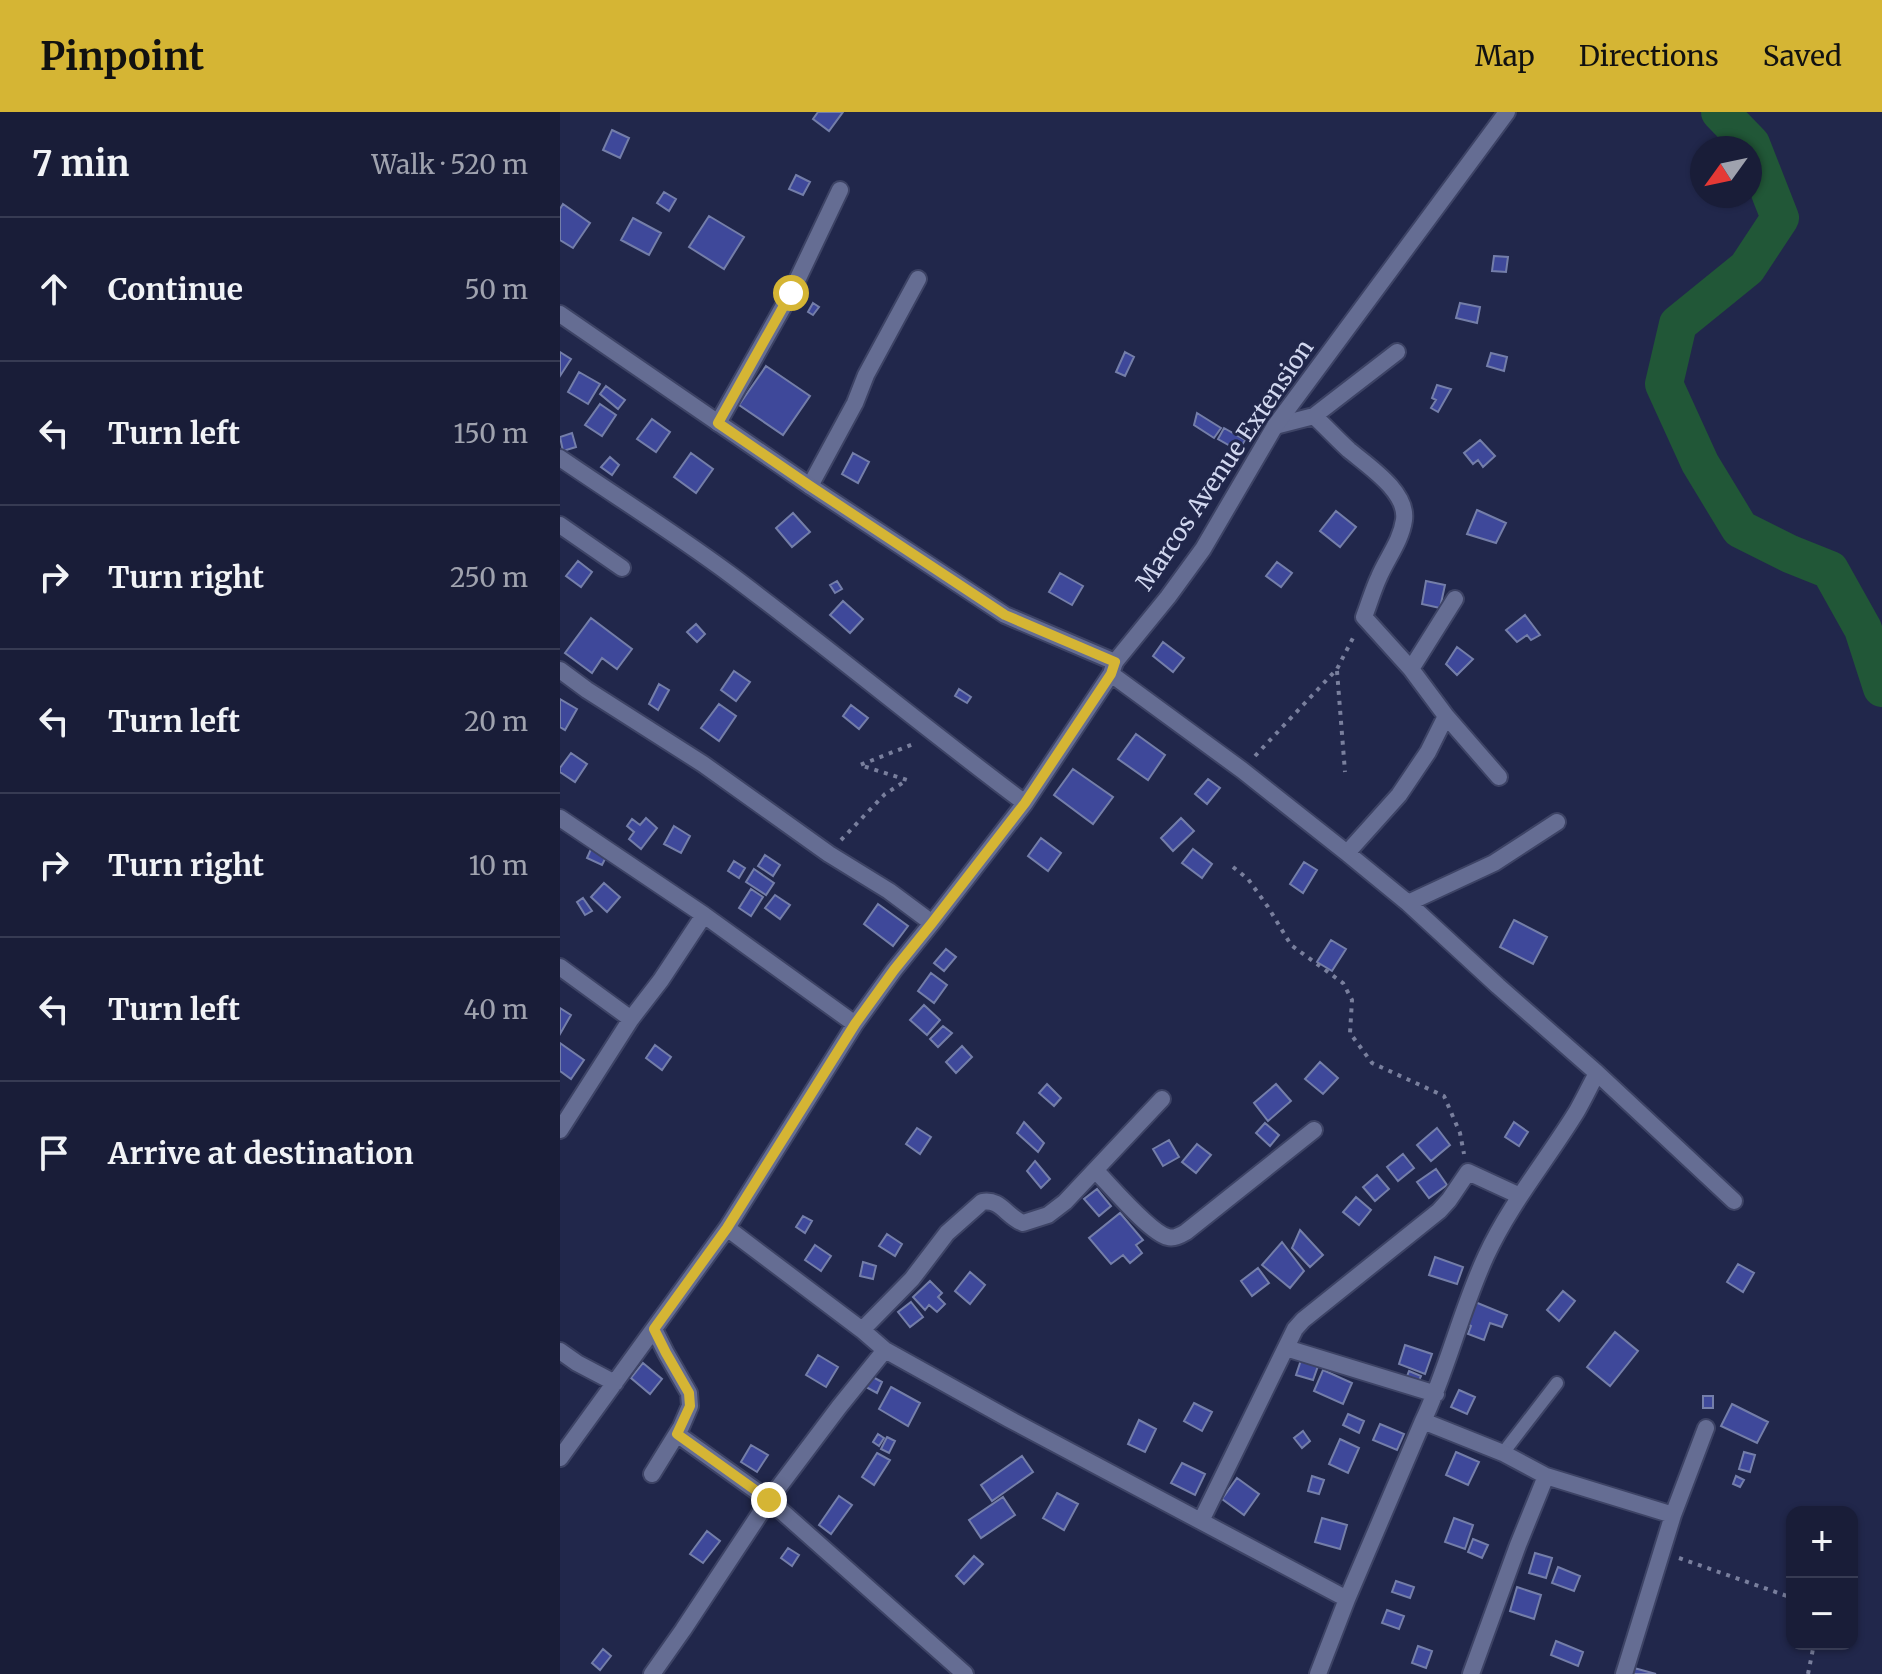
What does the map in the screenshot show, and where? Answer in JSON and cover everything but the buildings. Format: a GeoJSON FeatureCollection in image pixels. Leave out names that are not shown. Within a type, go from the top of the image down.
{"type":"FeatureCollection","features":[{"type":"Feature","properties":{"kind":"street","name":"Marcos Avenue Extension"},"geometry":{"type":"LineString","coordinates":[[560,1458],[727,1228],[855,1024],[1025,803],[1113,668],[1203,549],[1275,426],[1507,112]]}},
{"type":"Feature","properties":{"kind":"street"},"geometry":{"type":"LineString","coordinates":[[718,423],[791,293],[840,190]]}},
{"type":"Feature","properties":{"kind":"street"},"geometry":{"type":"LineString","coordinates":[[810,486],[918,279]]}},
{"type":"Feature","properties":{"kind":"street"},"geometry":{"type":"LineString","coordinates":[[560,314],[810,486],[1005,615],[1113,668],[1408,903],[1734,1201]]}},
{"type":"Feature","properties":{"kind":"street"},"geometry":{"type":"LineString","coordinates":[[1275,426],[1314,416],[1397,352]]}},
{"type":"Feature","properties":{"kind":"street"},"geometry":{"type":"LineString","coordinates":[[1314,416],[1385,481],[1404,507],[1401,533],[1379,576],[1364,617],[1499,777]]}},
{"type":"Feature","properties":{"kind":"street"},"geometry":{"type":"LineString","coordinates":[[560,458],[729,573],[1025,803]]}},
{"type":"Feature","properties":{"kind":"street"},"geometry":{"type":"LineString","coordinates":[[560,525],[622,568]]}},
{"type":"Feature","properties":{"kind":"street"},"geometry":{"type":"LineString","coordinates":[[1411,669],[1455,599]]}},
{"type":"Feature","properties":{"kind":"street"},"geometry":{"type":"LineString","coordinates":[[560,670],[703,764],[932,923]]}},
{"type":"Feature","properties":{"kind":"street"},"geometry":{"type":"LineString","coordinates":[[1347,853],[1399,795],[1428,752],[1446,716]]}},
{"type":"Feature","properties":{"kind":"street"},"geometry":{"type":"LineString","coordinates":[[560,818],[704,915],[855,1024]]}},
{"type":"Feature","properties":{"kind":"street"},"geometry":{"type":"LineString","coordinates":[[1408,903],[1494,863],[1557,822]]}},
{"type":"Feature","properties":{"kind":"street"},"geometry":{"type":"LineString","coordinates":[[560,1130],[631,1019],[704,915]]}},
{"type":"Feature","properties":{"kind":"street"},"geometry":{"type":"LineString","coordinates":[[560,967],[631,1019]]}},
{"type":"Feature","properties":{"kind":"street"},"geometry":{"type":"LineString","coordinates":[[1318,1674],[1347,1599],[1436,1394],[1455,1335],[1487,1255],[1520,1196],[1577,1111],[1597,1073]]}},
{"type":"Feature","properties":{"kind":"street"},"geometry":{"type":"LineString","coordinates":[[862,1330],[912,1279],[947,1233],[982,1202],[995,1202],[1023,1223],[1048,1215],[1096,1171],[1162,1099]]}},
{"type":"Feature","properties":{"kind":"street"},"geometry":{"type":"LineString","coordinates":[[1096,1171],[1159,1233],[1177,1237],[1314,1130]]}},
{"type":"Feature","properties":{"kind":"street"},"geometry":{"type":"LineString","coordinates":[[1201,1521],[1295,1329],[1303,1320],[1439,1211],[1468,1172],[1520,1196]]}},
{"type":"Feature","properties":{"kind":"street"},"geometry":{"type":"LineString","coordinates":[[727,1228],[885,1350],[1347,1599]]}},
{"type":"Feature","properties":{"kind":"street"},"geometry":{"type":"LineString","coordinates":[[652,1474],[690,1406],[689,1393],[654,1329]]}},
{"type":"Feature","properties":{"kind":"street"},"geometry":{"type":"LineString","coordinates":[[1286,1348],[1436,1394]]}},
{"type":"Feature","properties":{"kind":"street"},"geometry":{"type":"LineString","coordinates":[[652,1674],[769,1500],[885,1350]]}},
{"type":"Feature","properties":{"kind":"street"},"geometry":{"type":"LineString","coordinates":[[560,1351],[615,1383]]}},
{"type":"Feature","properties":{"kind":"street"},"geometry":{"type":"LineString","coordinates":[[1423,1421],[1503,1453],[1546,1476],[1673,1515]]}},
{"type":"Feature","properties":{"kind":"street"},"geometry":{"type":"LineString","coordinates":[[1624,1674],[1673,1515],[1706,1428]]}},
{"type":"Feature","properties":{"kind":"street"},"geometry":{"type":"LineString","coordinates":[[677,1434],[769,1500],[965,1674]]}},
{"type":"Feature","properties":{"kind":"street"},"geometry":{"type":"LineString","coordinates":[[1471,1674],[1546,1476]]}},
{"type":"Feature","properties":{"kind":"lane"},"geometry":{"type":"LineString","coordinates":[[1503,1453],[1557,1383]]}},
{"type":"Feature","properties":{"kind":"path"},"geometry":{"type":"LineString","coordinates":[[1242,770],[1337,669],[1364,617]]}},
{"type":"Feature","properties":{"kind":"path"},"geometry":{"type":"LineString","coordinates":[[1337,669],[1345,772]]}},
{"type":"Feature","properties":{"kind":"path"},"geometry":{"type":"LineString","coordinates":[[829,854],[885,794],[907,780],[860,765],[935,735]]}},
{"type":"Feature","properties":{"kind":"path"},"geometry":{"type":"LineString","coordinates":[[1233,867],[1248,879],[1291,945],[1343,983],[1352,1000],[1350,1033],[1372,1063],[1444,1096],[1460,1133],[1468,1172]]}},
{"type":"Feature","properties":{"kind":"path"},"geometry":{"type":"LineString","coordinates":[[1661,1552],[1786,1596]]}},
{"type":"Feature","properties":{"kind":"path"},"geometry":{"type":"LineString","coordinates":[[1808,1674],[1813,1650]]}},
{"type":"Feature","properties":{"kind":"waterway"},"geometry":{"type":"LineString","coordinates":[[1720,112],[1751,144],[1780,218],[1747,268],[1678,324],[1664,384],[1700,463],[1740,529],[1830,570],[1863,629],[1882,688]]}},
{"type":"Feature","properties":{"kind":"route"},"geometry":{"type":"LineString","coordinates":[[769,1500],[677,1434],[690,1406],[689,1393],[654,1329],[727,1228],[855,1024],[1025,803],[1111,674],[1115,662],[1005,615],[718,423],[791,293]]}}]}
